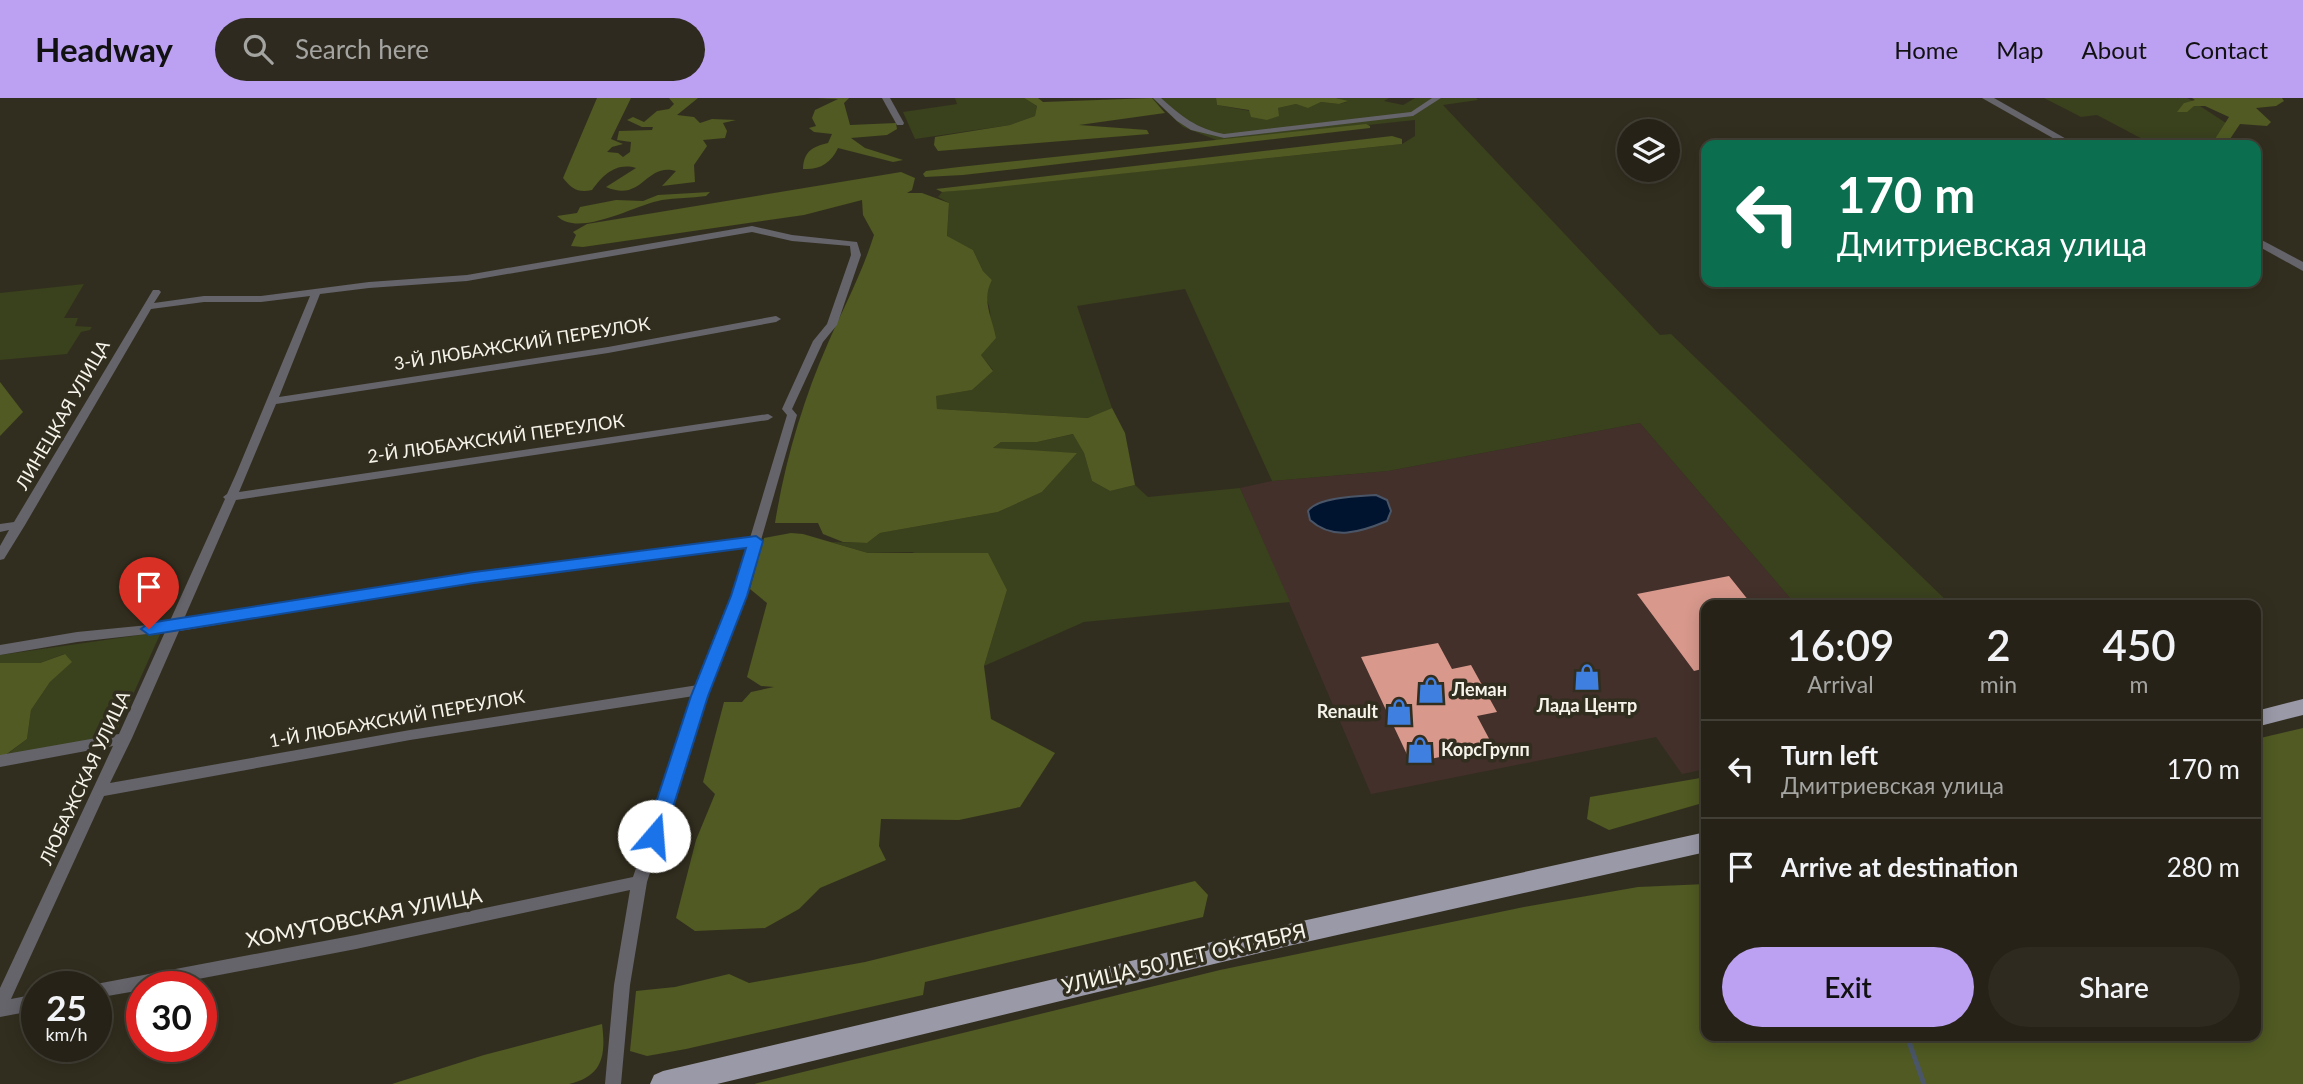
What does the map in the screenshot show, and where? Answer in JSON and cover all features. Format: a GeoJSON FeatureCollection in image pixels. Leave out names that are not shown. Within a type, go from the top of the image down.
{"type":"FeatureCollection","features":[{"type":"Feature","properties":{"kind":"main road"},"geometry":{"type":"LineString","coordinates":[[2261,718],[2303,707]]}},
{"type":"Feature","properties":{"kind":"main road","name":"УЛИЦА 50 ЛЕТ ОКТЯБРЯ"},"geometry":{"type":"LineString","coordinates":[[663,1084],[1000,1002],[1701,843]]}},
{"type":"Feature","properties":{"kind":"street"},"geometry":{"type":"LineString","coordinates":[[886,98],[900,123]]}},
{"type":"Feature","properties":{"kind":"street"},"geometry":{"type":"LineString","coordinates":[[1157,98],[1188,127],[1200,133],[1224,136],[1413,114],[1437,98]]}},
{"type":"Feature","properties":{"kind":"street"},"geometry":{"type":"LineString","coordinates":[[1987,98],[2063,140]]}},
{"type":"Feature","properties":{"kind":"street"},"geometry":{"type":"LineString","coordinates":[[146,307],[204,299],[261,299],[369,285],[467,278],[752,229],[792,238],[854,244],[856,255],[832,325],[818,341],[787,409],[792,415],[739,596],[703,689],[639,882],[622,985],[613,1084]]}},
{"type":"Feature","properties":{"kind":"street"},"geometry":{"type":"LineString","coordinates":[[2261,243],[2303,267]]}},
{"type":"Feature","properties":{"kind":"street","name":"ЛИНЕЦКАЯ УЛИЦА"},"geometry":{"type":"LineString","coordinates":[[0,556],[156,292]]}},
{"type":"Feature","properties":{"kind":"street","name":"ЛЮБАЖСКАЯ УЛИЦА"},"geometry":{"type":"LineString","coordinates":[[0,1007],[98,791],[125,738],[273,401],[315,294]]}},
{"type":"Feature","properties":{"kind":"street","name":"3-Й ЛЮБАЖСКИЙ ПЕРЕУЛОК"},"geometry":{"type":"LineString","coordinates":[[273,401],[608,350],[776,319]]}},
{"type":"Feature","properties":{"kind":"street","name":"2-Й ЛЮБАЖСКИЙ ПЕРЕУЛОК"},"geometry":{"type":"LineString","coordinates":[[229,497],[768,417]]}},
{"type":"Feature","properties":{"kind":"street"},"geometry":{"type":"LineString","coordinates":[[0,528],[19,525]]}},
{"type":"Feature","properties":{"kind":"street"},"geometry":{"type":"LineString","coordinates":[[0,650],[77,637],[173,627],[474,578],[756,541]]}},
{"type":"Feature","properties":{"kind":"street","name":"1-Й ЛЮБАЖСКИЙ ПЕРЕУЛОК"},"geometry":{"type":"LineString","coordinates":[[98,791],[410,735],[703,689]]}},
{"type":"Feature","properties":{"kind":"street"},"geometry":{"type":"LineString","coordinates":[[0,761],[125,738]]}},
{"type":"Feature","properties":{"kind":"street","name":"ХОМУТОВСКАЯ УЛИЦА"},"geometry":{"type":"LineString","coordinates":[[112,988],[356,943],[639,882]]}},
{"type":"Feature","properties":{"kind":"street"},"geometry":{"type":"LineString","coordinates":[[0,1007],[21,1004]]}},
{"type":"Feature","properties":{"kind":"shaded area"},"geometry":{"type":"Polygon","coordinates":[[[1640,423],[1792,600],[1701,600],[1701,770],[1682,774],[1656,737],[1371,794],[1240,488],[1272,481],[1388,471],[1640,423]]]}},
{"type":"Feature","properties":{"kind":"green space"},"geometry":{"type":"Polygon","coordinates":[[[597,98],[631,98],[611,139],[623,144],[612,147],[607,152],[618,153],[623,157],[630,152],[631,142],[617,140],[619,131],[652,130],[653,127],[642,127],[627,120],[633,117],[644,122],[657,111],[669,109],[674,104],[669,98],[698,98],[677,115],[694,117],[700,123],[712,119],[736,120],[723,123],[727,131],[725,138],[703,140],[707,146],[694,165],[695,182],[662,186],[676,171],[666,170],[657,172],[628,190],[618,191],[606,187],[636,168],[622,167],[605,175],[592,190],[583,191],[572,187],[563,178],[597,98]]]}},
{"type":"Feature","properties":{"kind":"green space"},"geometry":{"type":"Polygon","coordinates":[[[817,98],[849,98],[844,103],[850,125],[896,123],[897,129],[887,135],[851,138],[865,148],[903,160],[893,162],[838,148],[824,164],[803,169],[807,154],[813,148],[828,143],[832,134],[814,132],[809,128],[816,126],[812,118],[815,110],[838,99],[817,98]]]}},
{"type":"Feature","properties":{"kind":"green space"},"geometry":{"type":"Polygon","coordinates":[[[955,98],[1024,98],[1037,106],[1035,116],[1010,125],[915,139],[903,112],[957,104],[955,98]]]}},
{"type":"Feature","properties":{"kind":"green space"},"geometry":{"type":"Polygon","coordinates":[[[1024,98],[1038,98],[1043,102],[1152,98],[1165,113],[1079,125],[1147,130],[1149,134],[938,151],[934,145],[935,137],[1010,125],[1035,116],[1037,106],[1024,98]]]}},
{"type":"Feature","properties":{"kind":"green space"},"geometry":{"type":"Polygon","coordinates":[[[1152,98],[1216,98],[1217,105],[1278,116],[1278,108],[1296,104],[1308,107],[1321,102],[1347,102],[1336,98],[1389,98],[1384,101],[1403,105],[1415,98],[1476,98],[1478,100],[1443,105],[1660,335],[1671,334],[1946,600],[1792,600],[1640,423],[1388,471],[1272,481],[1185,289],[1077,306],[1112,408],[1089,418],[937,409],[935,396],[972,390],[993,370],[981,355],[990,321],[986,293],[992,280],[983,271],[973,250],[947,237],[949,203],[938,197],[942,192],[1402,144],[1415,136],[1415,120],[1219,141],[1183,127],[1152,98]]]}},
{"type":"Feature","properties":{"kind":"green space"},"geometry":{"type":"Polygon","coordinates":[[[1216,98],[1336,98],[1348,101],[1339,104],[1321,102],[1308,108],[1296,104],[1278,108],[1279,116],[1267,120],[1251,117],[1249,110],[1217,105],[1216,98]]]}},
{"type":"Feature","properties":{"kind":"green space"},"geometry":{"type":"Polygon","coordinates":[[[2044,98],[2187,98],[2193,101],[2184,103],[2200,106],[2226,123],[2214,140],[2144,140],[2097,115],[2081,117],[2044,98]]]}},
{"type":"Feature","properties":{"kind":"green space"},"geometry":{"type":"Polygon","coordinates":[[[2192,98],[2282,98],[2284,101],[2276,106],[2256,108],[2271,122],[2267,126],[2240,124],[2229,140],[2214,140],[2229,117],[2205,106],[2194,106],[2187,112],[2177,112],[2184,103],[2195,100],[2192,98]]]}},
{"type":"Feature","properties":{"kind":"green space"},"geometry":{"type":"Polygon","coordinates":[[[1366,124],[1370,128],[963,175],[925,177],[923,174],[926,171],[959,167],[1366,124]]]}},
{"type":"Feature","properties":{"kind":"green space"},"geometry":{"type":"Polygon","coordinates":[[[1392,136],[1402,139],[1402,144],[979,189],[942,192],[936,189],[1392,136]]]}},
{"type":"Feature","properties":{"kind":"green space"},"geometry":{"type":"Polygon","coordinates":[[[901,172],[915,178],[912,190],[907,193],[922,193],[949,203],[947,236],[973,250],[983,271],[992,280],[987,302],[996,338],[981,355],[993,371],[972,390],[936,396],[937,409],[1088,418],[1112,408],[1125,433],[1135,485],[1110,491],[1092,481],[1084,453],[1073,434],[1037,442],[1001,442],[993,448],[1077,453],[1042,492],[998,512],[880,533],[867,543],[843,542],[823,534],[818,523],[775,523],[784,477],[803,409],[874,235],[863,215],[862,200],[804,215],[583,247],[571,246],[576,235],[573,232],[587,224],[901,172]]]}},
{"type":"Feature","properties":{"kind":"green space"},"geometry":{"type":"Polygon","coordinates":[[[710,192],[706,196],[662,200],[593,222],[567,222],[557,216],[577,213],[580,207],[616,200],[643,201],[658,195],[710,192]]]}},
{"type":"Feature","properties":{"kind":"green space"},"geometry":{"type":"Polygon","coordinates":[[[84,284],[64,318],[78,318],[75,326],[92,327],[81,332],[67,354],[0,360],[0,293],[84,284]]]}},
{"type":"Feature","properties":{"kind":"green space"},"geometry":{"type":"Polygon","coordinates":[[[0,382],[23,412],[0,436],[0,382]]]}},
{"type":"Feature","properties":{"kind":"green space"},"geometry":{"type":"Polygon","coordinates":[[[1074,434],[1084,453],[1092,481],[1110,491],[1135,485],[1148,497],[1240,488],[1290,602],[1084,622],[984,666],[1007,590],[912,552],[868,553],[831,542],[867,543],[880,533],[998,512],[1042,492],[1076,453],[992,449],[1001,442],[1037,442],[1074,434]]]}},
{"type":"Feature","properties":{"kind":"green space"},"geometry":{"type":"Polygon","coordinates":[[[791,533],[868,553],[988,553],[1007,590],[984,666],[991,719],[1055,753],[1020,807],[959,820],[881,819],[879,846],[886,860],[820,888],[799,909],[765,928],[695,931],[676,918],[696,840],[715,794],[703,782],[724,702],[742,702],[751,692],[774,687],[761,686],[747,677],[767,603],[750,589],[764,538],[791,533]]]}},
{"type":"Feature","properties":{"kind":"green space"},"geometry":{"type":"Polygon","coordinates":[[[161,632],[115,735],[1,759],[27,739],[31,710],[50,682],[71,662],[64,654],[40,663],[0,663],[0,655],[161,632]]]}},
{"type":"Feature","properties":{"kind":"green space"},"geometry":{"type":"Polygon","coordinates":[[[65,654],[72,662],[50,682],[31,710],[27,739],[0,759],[0,663],[40,663],[65,654]]]}},
{"type":"Feature","properties":{"kind":"green space"},"geometry":{"type":"Polygon","coordinates":[[[2303,728],[2303,1084],[754,1084],[1220,970],[1524,907],[1638,887],[1701,884],[1701,1041],[2261,1041],[2261,738],[2303,728]]]}},
{"type":"Feature","properties":{"kind":"green space"},"geometry":{"type":"Polygon","coordinates":[[[1701,778],[1701,803],[1609,830],[1587,819],[1590,797],[1701,778]]]}},
{"type":"Feature","properties":{"kind":"green space"},"geometry":{"type":"Polygon","coordinates":[[[1195,881],[1208,895],[1203,917],[925,982],[923,995],[686,1049],[647,1056],[630,1051],[636,991],[675,987],[729,974],[749,983],[865,962],[1195,881]]]}},
{"type":"Feature","properties":{"kind":"green space"},"geometry":{"type":"Polygon","coordinates":[[[602,1024],[600,1063],[589,1076],[569,1084],[392,1084],[484,1055],[602,1024]]]}},
{"type":"Feature","properties":{"kind":"water"},"geometry":{"type":"Polygon","coordinates":[[[1376,495],[1387,500],[1391,511],[1387,521],[1377,525],[1347,533],[1328,531],[1310,520],[1308,511],[1320,503],[1339,498],[1376,495]]]}},
{"type":"Feature","properties":{"kind":"building"},"geometry":{"type":"Polygon","coordinates":[[[1729,576],[1748,600],[1701,600],[1701,669],[1694,671],[1637,594],[1729,576]]]}},
{"type":"Feature","properties":{"kind":"building","name":"Леман"},"geometry":{"type":"Polygon","coordinates":[[[1438,643],[1452,669],[1471,665],[1497,712],[1477,716],[1493,746],[1411,763],[1361,657],[1438,643]]]}},
{"type":"Feature","properties":{"kind":"waterway"},"geometry":{"type":"LineString","coordinates":[[1909,1041],[1924,1084]]}},
{"type":"Feature","properties":{"kind":"place","name":"Лада Центр"},"geometry":{"type":"Point","coordinates":[1587,677]}},
{"type":"Feature","properties":{"kind":"place","name":"Леман"},"geometry":{"type":"Point","coordinates":[1431,690]}},
{"type":"Feature","properties":{"kind":"place","name":"Renault"},"geometry":{"type":"Point","coordinates":[1399,712]}},
{"type":"Feature","properties":{"kind":"place","name":"КорсГрупп"},"geometry":{"type":"Point","coordinates":[1420,750]}},
{"type":"Feature","properties":{"kind":"route"},"geometry":{"type":"LineString","coordinates":[[149,629],[474,578],[756,541],[739,596],[700,696],[654,836]]}}]}
